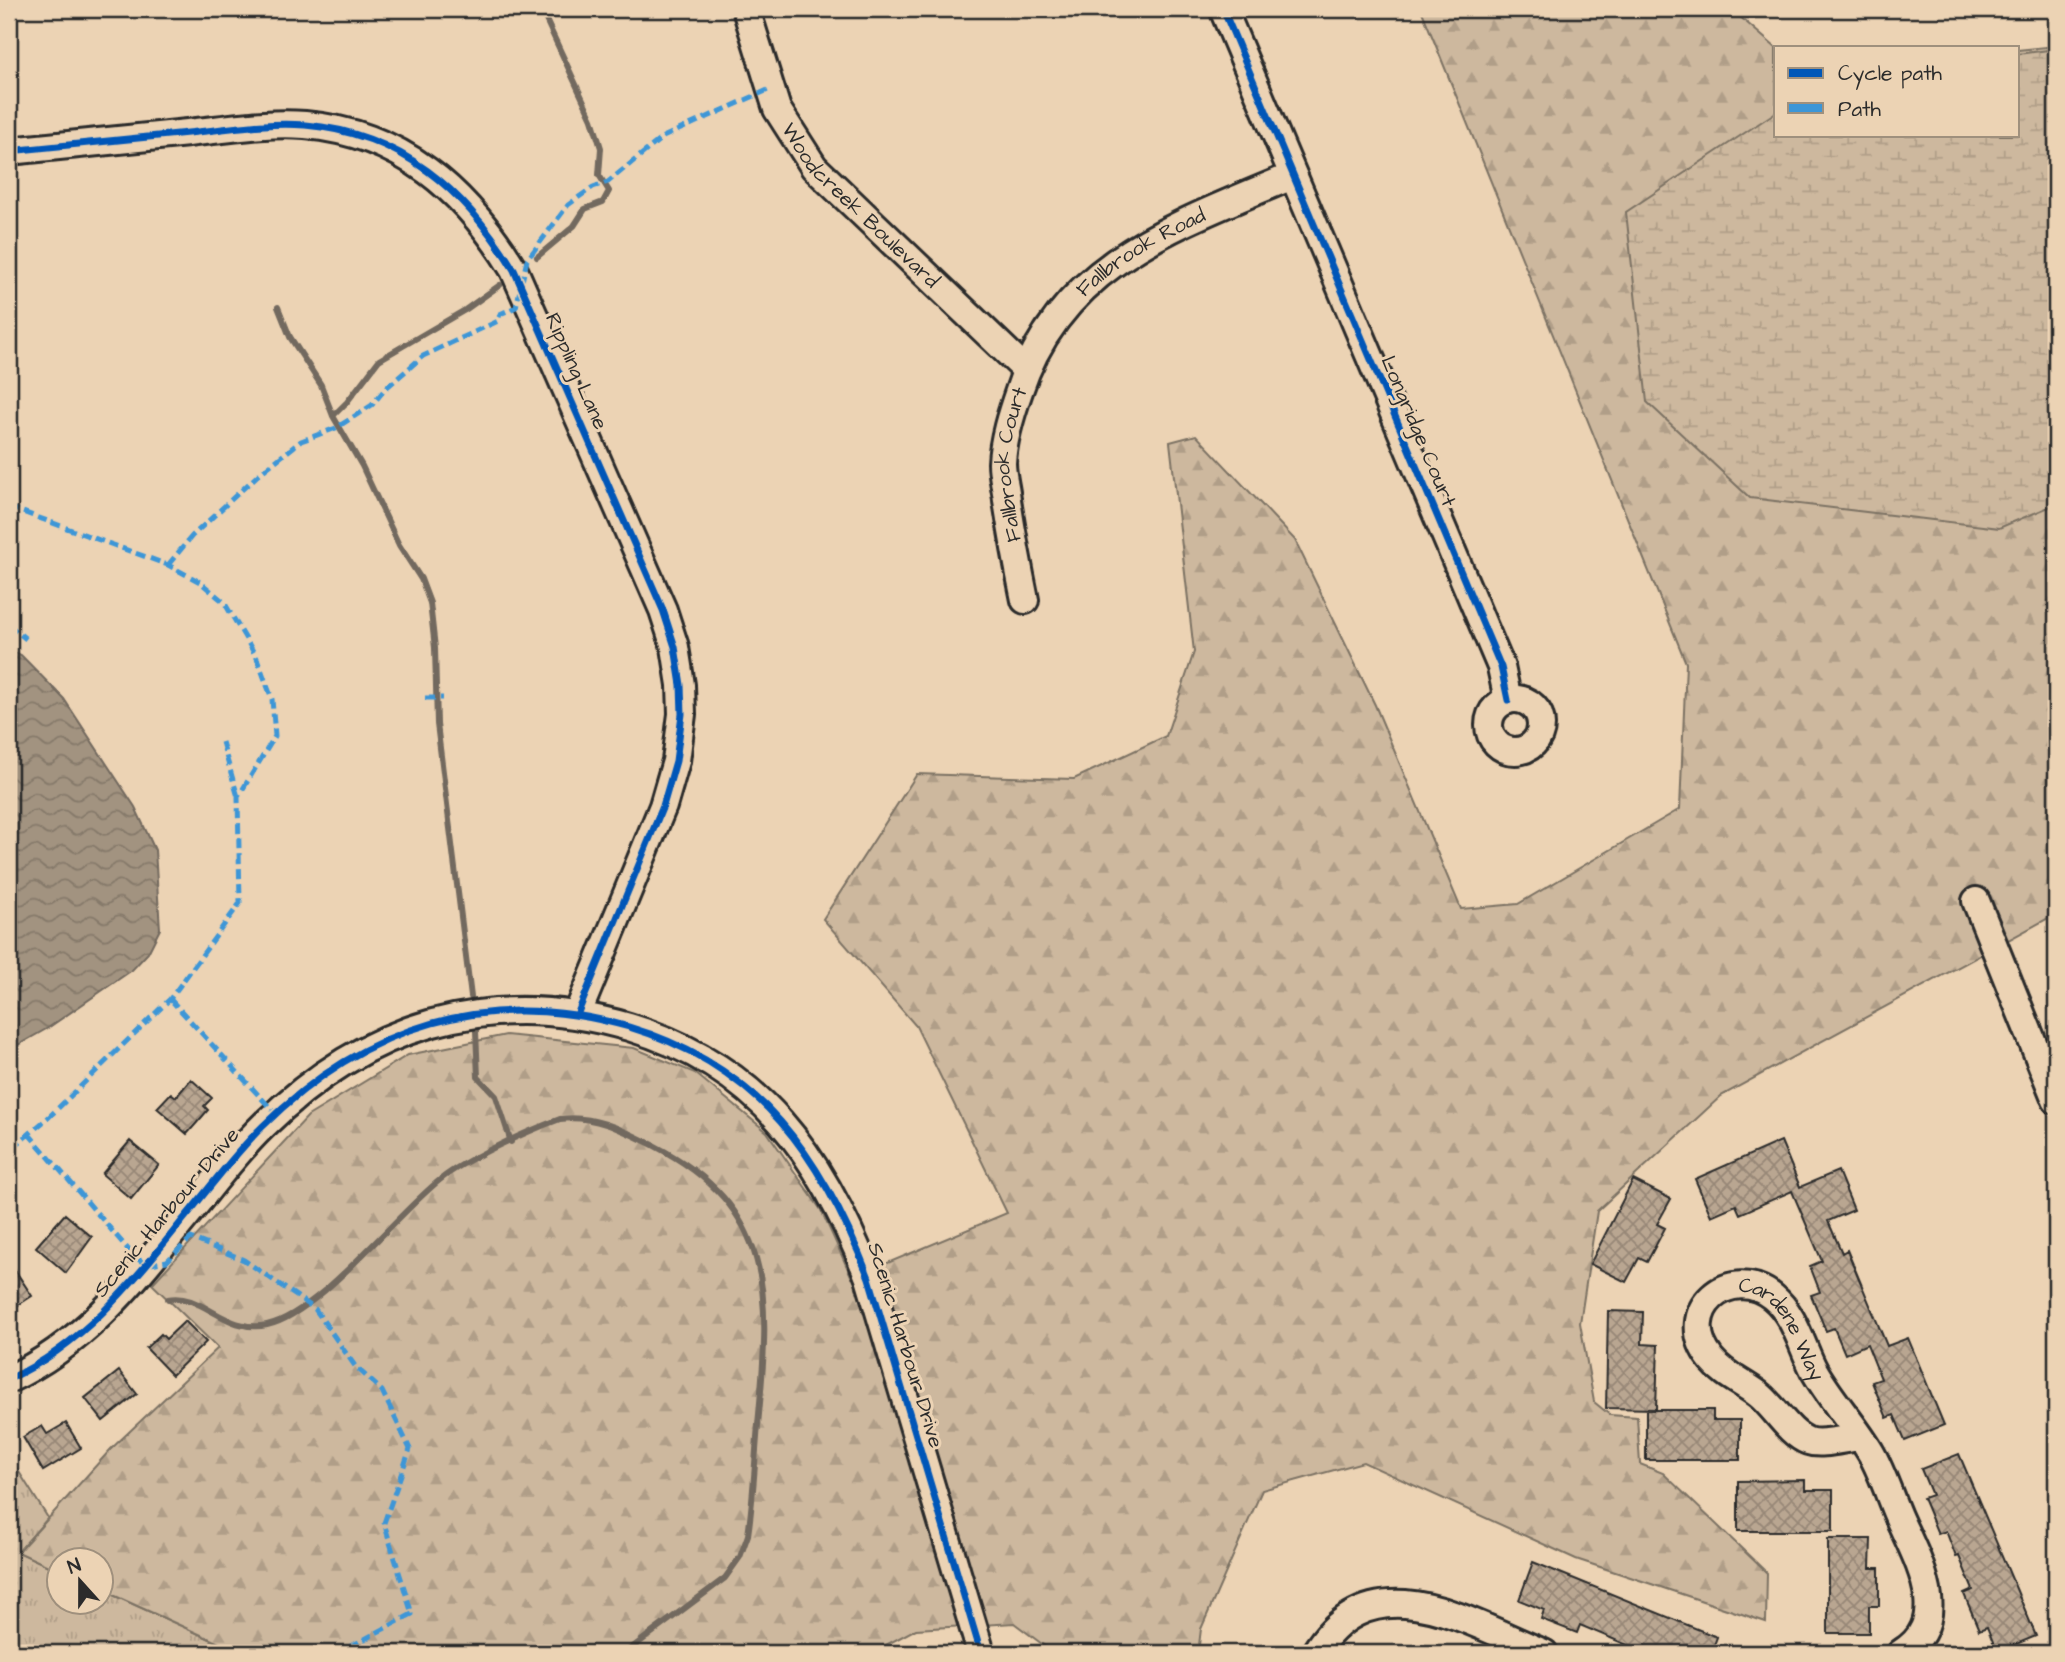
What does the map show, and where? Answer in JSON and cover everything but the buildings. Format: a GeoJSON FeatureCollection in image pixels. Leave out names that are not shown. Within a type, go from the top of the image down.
{"type":"FeatureCollection","features":[{"type":"Feature","properties":{"kind":"street","name":"Woodcreek Boulevard"},"geometry":{"type":"LineString","coordinates":[[746,9],[763,71],[777,109],[814,167],[1026,370]]}},
{"type":"Feature","properties":{"kind":"street","name":"Longridge Court"},"geometry":{"type":"LineString","coordinates":[[1223,9],[1501,667],[1508,700]]}},
{"type":"Feature","properties":{"kind":"street","name":"Rippling Lane"},"geometry":{"type":"LineString","coordinates":[[9,151],[273,124],[336,129],[389,148],[444,183],[484,224],[502,251],[517,278],[663,610],[675,647],[681,685],[680,738],[671,784],[577,1015]]}},
{"type":"Feature","properties":{"kind":"street","name":"Fallbrook Road"},"geometry":{"type":"LineString","coordinates":[[1026,370],[1041,340],[1063,310],[1122,256],[1167,229],[1292,176]]}},
{"type":"Feature","properties":{"kind":"street","name":"Fallbrook Court"},"geometry":{"type":"LineString","coordinates":[[1025,600],[1002,464],[1009,422],[1026,370]]}},
{"type":"Feature","properties":{"kind":"street"},"geometry":{"type":"LineString","coordinates":[[1976,901],[2056,1100]]}},
{"type":"Feature","properties":{"kind":"street","name":"Scenic Harbour Drive"},"geometry":{"type":"LineString","coordinates":[[9,1379],[51,1357],[107,1310],[262,1127],[302,1090],[347,1058],[397,1033],[458,1016],[517,1010],[577,1015],[648,1032],[715,1066],[774,1115],[822,1174],[849,1225],[869,1278],[982,1653]]}},
{"type":"Feature","properties":{"kind":"street","name":"Cardene Way"},"geometry":{"type":"LineString","coordinates":[[1860,1437],[1818,1442],[1799,1435],[1758,1394],[1718,1368],[1705,1351],[1697,1328],[1702,1308],[1726,1288],[1737,1284],[1760,1288],[1774,1297],[1786,1310],[1819,1378],[1872,1454],[1929,1592],[1928,1621],[1915,1640],[1901,1653]]}},
{"type":"Feature","properties":{"kind":"street"},"geometry":{"type":"LineString","coordinates":[[1315,1653],[1330,1633],[1348,1618],[1376,1605],[1394,1602],[1430,1607],[1544,1653]]}},
{"type":"Feature","properties":{"kind":"green space"},"geometry":{"type":"Polygon","coordinates":[[[1421,9],[1731,9],[1774,46],[1774,136],[2020,136],[2020,50],[2056,46],[2056,914],[1721,1096],[1597,1211],[1580,1323],[1594,1402],[1610,1415],[1637,1417],[1640,1464],[1663,1473],[1767,1573],[1766,1622],[1576,1559],[1363,1462],[1262,1490],[1201,1629],[1198,1653],[1054,1653],[1014,1623],[916,1629],[871,1653],[241,1653],[116,1596],[116,1546],[46,1546],[46,1565],[18,1552],[111,1449],[218,1348],[152,1284],[308,1116],[408,1055],[506,1035],[634,1048],[695,1073],[767,1132],[821,1210],[852,1278],[1007,1213],[916,1026],[823,919],[917,774],[1074,779],[1166,736],[1194,652],[1170,442],[1196,435],[1295,540],[1375,705],[1461,909],[1518,904],[1680,809],[1686,663],[1421,9]]]}},
{"type":"Feature","properties":{"kind":"green space"},"geometry":{"type":"Polygon","coordinates":[[[2056,49],[2056,504],[1999,528],[1750,498],[1647,402],[1626,212],[1774,113],[1774,136],[2020,136],[2020,54],[2056,49]]]}},
{"type":"Feature","properties":{"kind":"green space"},"geometry":{"type":"Polygon","coordinates":[[[9,1456],[48,1518],[18,1552],[46,1565],[46,1616],[116,1616],[116,1596],[241,1653],[9,1653],[9,1456]]]}},
{"type":"Feature","properties":{"kind":"water"},"geometry":{"type":"Polygon","coordinates":[[[9,650],[21,655],[64,699],[135,807],[155,850],[160,929],[148,953],[132,970],[48,1028],[9,1050],[9,650]]]}},
{"type":"Feature","properties":{"kind":"waterway"},"geometry":{"type":"LineString","coordinates":[[537,257],[574,226],[585,209],[603,202],[609,191],[599,175],[601,148],[592,119],[541,9]]}},
{"type":"Feature","properties":{"kind":"waterway"},"geometry":{"type":"LineString","coordinates":[[333,416],[379,360],[465,310],[500,285]]}},
{"type":"Feature","properties":{"kind":"waterway"},"geometry":{"type":"LineString","coordinates":[[278,307],[290,337],[321,385],[333,416],[362,466],[399,545],[421,579],[430,603],[435,648],[437,724],[471,997]]}},
{"type":"Feature","properties":{"kind":"waterway"},"geometry":{"type":"LineString","coordinates":[[476,1031],[478,1077],[496,1096],[511,1142]]}},
{"type":"Feature","properties":{"kind":"waterway"},"geometry":{"type":"LineString","coordinates":[[168,1299],[192,1301],[226,1319],[252,1326],[267,1325],[288,1317],[333,1283],[441,1179],[482,1154],[560,1119],[585,1119],[609,1125],[655,1146],[694,1171],[723,1198],[744,1227],[756,1259],[763,1293],[763,1371],[748,1535],[740,1557],[725,1578],[625,1653]]}},
{"type":"Feature","properties":{"kind":"marked path"},"geometry":{"type":"LineString","coordinates":[[168,565],[192,536],[259,474],[301,441],[336,428],[372,405],[385,389],[423,356],[498,321],[500,314],[516,307],[527,260],[568,205],[593,187],[608,182],[663,137],[770,89]]}},
{"type":"Feature","properties":{"kind":"marked path"},"geometry":{"type":"LineString","coordinates":[[9,507],[168,565],[200,582],[224,602],[257,658],[272,699],[275,736],[238,797],[240,903],[170,999],[49,1117],[9,1151]]}},
{"type":"Feature","properties":{"kind":"marked path"},"geometry":{"type":"LineString","coordinates":[[9,625],[26,639]]}},
{"type":"Feature","properties":{"kind":"marked path"},"geometry":{"type":"LineString","coordinates":[[425,698],[443,698]]}},
{"type":"Feature","properties":{"kind":"marked path"},"geometry":{"type":"LineString","coordinates":[[222,742],[238,797]]}},
{"type":"Feature","properties":{"kind":"marked path"},"geometry":{"type":"LineString","coordinates":[[170,999],[276,1114]]}},
{"type":"Feature","properties":{"kind":"marked path"},"geometry":{"type":"LineString","coordinates":[[28,1133],[133,1255],[146,1265],[167,1261],[191,1238],[244,1260],[315,1309],[355,1366],[382,1391],[410,1449],[384,1523],[412,1614],[338,1653]]}},
{"type":"Feature","properties":{"kind":"cycle path"},"geometry":{"type":"LineString","coordinates":[[1223,9],[1501,667],[1508,700]]}},
{"type":"Feature","properties":{"kind":"cycle path"},"geometry":{"type":"LineString","coordinates":[[9,151],[261,125],[290,124],[340,130],[371,140],[428,171],[475,215],[495,241],[514,270],[663,610],[675,647],[681,685],[682,714],[676,761],[663,806],[577,1015]]}},
{"type":"Feature","properties":{"kind":"cycle path"},"geometry":{"type":"LineString","coordinates":[[9,1379],[36,1365],[83,1330],[125,1289],[252,1137],[302,1091],[344,1062],[387,1039],[432,1023],[479,1014],[527,1011],[577,1015],[629,1027],[675,1044],[715,1066],[750,1092],[780,1122],[807,1156],[830,1193],[869,1278],[981,1653]]}}]}
